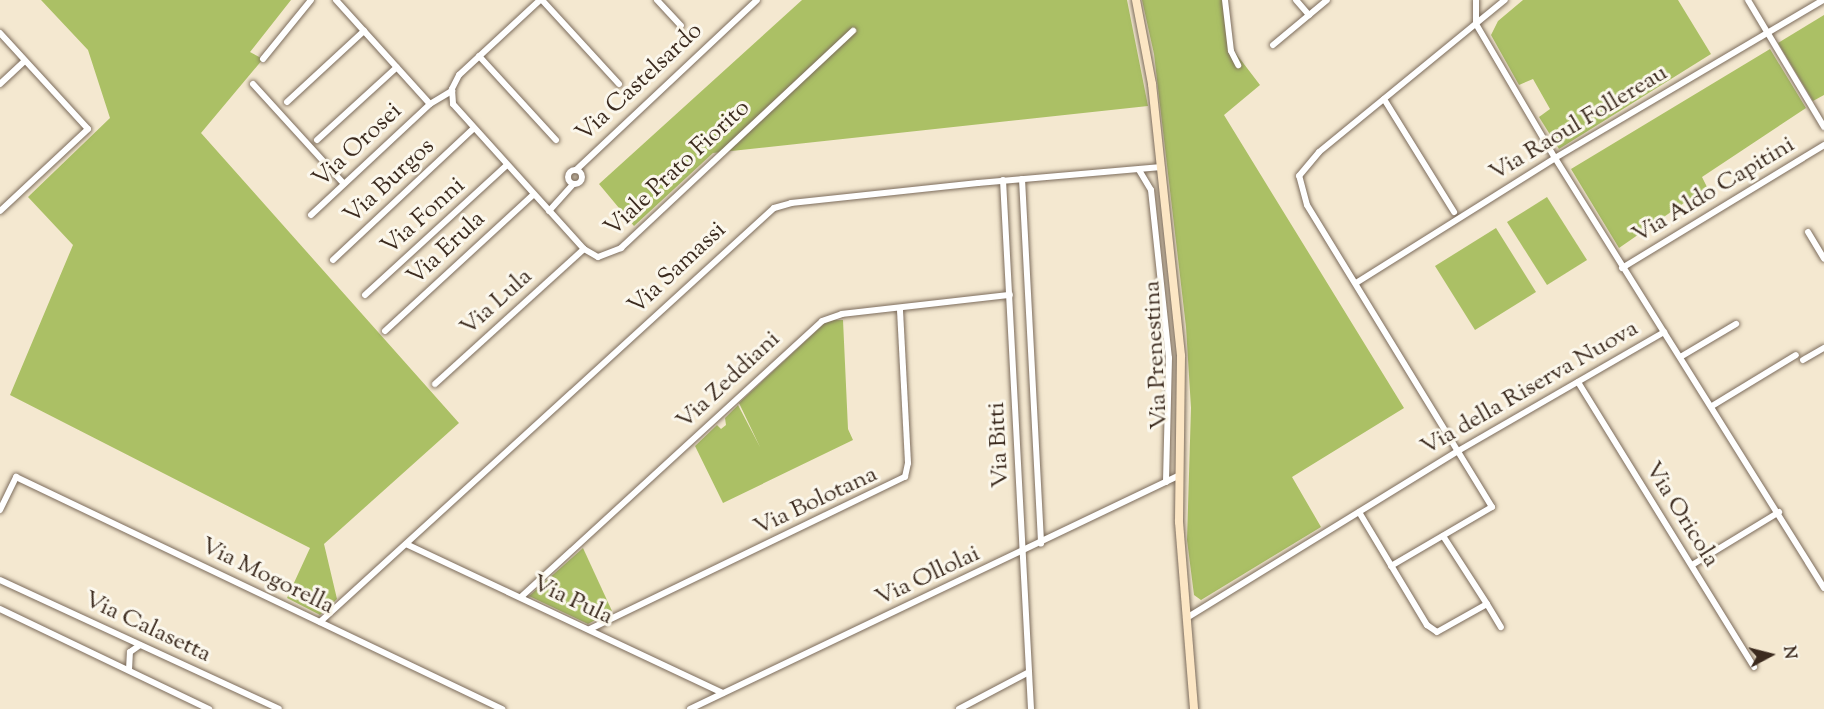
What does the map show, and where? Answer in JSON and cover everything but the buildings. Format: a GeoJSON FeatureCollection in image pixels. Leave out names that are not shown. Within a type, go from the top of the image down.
{"type":"FeatureCollection","features":[{"type":"Feature","properties":{"kind":"main road","name":"Via Prenestina"},"geometry":{"type":"LineString","coordinates":[[1136,0],[1149,66],[1182,368],[1179,522],[1194,709]]}},
{"type":"Feature","properties":{"kind":"street"},"geometry":{"type":"LineString","coordinates":[[263,59],[311,0]]}},
{"type":"Feature","properties":{"kind":"street"},"geometry":{"type":"LineString","coordinates":[[336,0],[430,104]]}},
{"type":"Feature","properties":{"kind":"street"},"geometry":{"type":"LineString","coordinates":[[452,91],[459,75],[541,0],[619,84]]}},
{"type":"Feature","properties":{"kind":"street"},"geometry":{"type":"LineString","coordinates":[[657,0],[681,26]]}},
{"type":"Feature","properties":{"kind":"street","name":"Via Castelsardo"},"geometry":{"type":"LineString","coordinates":[[573,184],[568,176],[757,0]]}},
{"type":"Feature","properties":{"kind":"street"},"geometry":{"type":"LineString","coordinates":[[1225,0],[1231,51],[1238,65]]}},
{"type":"Feature","properties":{"kind":"street"},"geometry":{"type":"LineString","coordinates":[[1296,0],[1309,15]]}},
{"type":"Feature","properties":{"kind":"street"},"geometry":{"type":"LineString","coordinates":[[1273,45],[1327,0]]}},
{"type":"Feature","properties":{"kind":"street"},"geometry":{"type":"LineString","coordinates":[[1476,0],[1476,24],[1555,158],[1664,332]]}},
{"type":"Feature","properties":{"kind":"street"},"geometry":{"type":"LineString","coordinates":[[1391,566],[1492,507],[1307,205],[1299,180],[1312,159],[1505,0]]}},
{"type":"Feature","properties":{"kind":"street"},"geometry":{"type":"LineString","coordinates":[[1748,0],[1824,127]]}},
{"type":"Feature","properties":{"kind":"street","name":"Via Raoul Follereau"},"geometry":{"type":"LineString","coordinates":[[1356,283],[1555,158],[1823,0]]}},
{"type":"Feature","properties":{"kind":"street"},"geometry":{"type":"LineString","coordinates":[[287,102],[364,31]]}},
{"type":"Feature","properties":{"kind":"street","name":"Viale Prato Fiorito"},"geometry":{"type":"LineString","coordinates":[[452,91],[456,110],[506,166],[584,249],[601,257],[621,248],[853,31]]}},
{"type":"Feature","properties":{"kind":"street"},"geometry":{"type":"LineString","coordinates":[[0,33],[88,129],[0,212]]}},
{"type":"Feature","properties":{"kind":"street"},"geometry":{"type":"LineString","coordinates":[[479,56],[556,140]]}},
{"type":"Feature","properties":{"kind":"street"},"geometry":{"type":"LineString","coordinates":[[0,84],[25,61]]}},
{"type":"Feature","properties":{"kind":"street"},"geometry":{"type":"LineString","coordinates":[[317,140],[397,67]]}},
{"type":"Feature","properties":{"kind":"street"},"geometry":{"type":"LineString","coordinates":[[252,84],[344,184]]}},
{"type":"Feature","properties":{"kind":"street","name":"Via Orosei"},"geometry":{"type":"LineString","coordinates":[[311,215],[430,104],[452,91]]}},
{"type":"Feature","properties":{"kind":"street"},"geometry":{"type":"LineString","coordinates":[[1384,99],[1454,212]]}},
{"type":"Feature","properties":{"kind":"street","name":"Via Burgos"},"geometry":{"type":"LineString","coordinates":[[333,260],[473,129]]}},
{"type":"Feature","properties":{"kind":"street","name":"Via Aldo Capitini"},"geometry":{"type":"LineString","coordinates":[[1623,268],[1824,145]]}},
{"type":"Feature","properties":{"kind":"street","name":"Via Fonni"},"geometry":{"type":"LineString","coordinates":[[365,295],[506,166]]}},
{"type":"Feature","properties":{"kind":"street","name":"Via Samassi"},"geometry":{"type":"LineString","coordinates":[[320,622],[771,209],[790,202],[1022,178],[1161,167]]}},
{"type":"Feature","properties":{"kind":"street","name":"Via Castelsardo"},"geometry":{"type":"LineString","coordinates":[[549,211],[573,184],[582,179],[576,170]]}},
{"type":"Feature","properties":{"kind":"street"},"geometry":{"type":"LineString","coordinates":[[1139,170],[1151,190],[1169,358],[1166,482]]}},
{"type":"Feature","properties":{"kind":"street","name":"Via Bitti"},"geometry":{"type":"LineString","coordinates":[[1022,178],[1041,544]]}},
{"type":"Feature","properties":{"kind":"street","name":"Via Bitti"},"geometry":{"type":"LineString","coordinates":[[1003,180],[1031,709]]}},
{"type":"Feature","properties":{"kind":"street","name":"Via Erula"},"geometry":{"type":"LineString","coordinates":[[385,331],[534,194]]}},
{"type":"Feature","properties":{"kind":"street"},"geometry":{"type":"LineString","coordinates":[[1808,232],[1824,259]]}},
{"type":"Feature","properties":{"kind":"street","name":"Via Lula"},"geometry":{"type":"LineString","coordinates":[[435,384],[584,249]]}},
{"type":"Feature","properties":{"kind":"street","name":"Via Zeddiani"},"geometry":{"type":"LineString","coordinates":[[521,597],[819,323],[842,314],[1010,295]]}},
{"type":"Feature","properties":{"kind":"street","name":"Via Bolotana"},"geometry":{"type":"LineString","coordinates":[[590,629],[902,480],[908,463],[900,309]]}},
{"type":"Feature","properties":{"kind":"street"},"geometry":{"type":"LineString","coordinates":[[1682,357],[1736,324]]}},
{"type":"Feature","properties":{"kind":"street","name":"Via della Riserva Nuova"},"geometry":{"type":"LineString","coordinates":[[1188,617],[1458,451],[1664,332],[1779,512],[1824,588]]}},
{"type":"Feature","properties":{"kind":"street"},"geometry":{"type":"LineString","coordinates":[[1803,360],[1824,348]]}},
{"type":"Feature","properties":{"kind":"street"},"geometry":{"type":"LineString","coordinates":[[1712,406],[1796,355]]}},
{"type":"Feature","properties":{"kind":"street","name":"Via Oricola"},"geometry":{"type":"LineString","coordinates":[[1578,382],[1754,667]]}},
{"type":"Feature","properties":{"kind":"street","name":"Via Ollolai"},"geometry":{"type":"LineString","coordinates":[[690,709],[1041,544],[1180,475]]}},
{"type":"Feature","properties":{"kind":"street","name":"Via Mogorella"},"geometry":{"type":"LineString","coordinates":[[0,510],[16,477],[502,709]]}},
{"type":"Feature","properties":{"kind":"street"},"geometry":{"type":"LineString","coordinates":[[1359,512],[1391,566],[1435,632],[1487,604]]}},
{"type":"Feature","properties":{"kind":"street"},"geometry":{"type":"LineString","coordinates":[[1692,565],[1779,512]]}},
{"type":"Feature","properties":{"kind":"street"},"geometry":{"type":"LineString","coordinates":[[1443,536],[1501,627]]}},
{"type":"Feature","properties":{"kind":"street","name":"Via Pula"},"geometry":{"type":"LineString","coordinates":[[406,544],[723,693]]}},
{"type":"Feature","properties":{"kind":"street","name":"Via Calasetta"},"geometry":{"type":"LineString","coordinates":[[0,580],[279,709]]}},
{"type":"Feature","properties":{"kind":"street","name":"Via Calasetta"},"geometry":{"type":"LineString","coordinates":[[0,609],[209,709]]}},
{"type":"Feature","properties":{"kind":"street"},"geometry":{"type":"LineString","coordinates":[[129,670],[130,652],[141,645]]}},
{"type":"Feature","properties":{"kind":"street"},"geometry":{"type":"LineString","coordinates":[[959,709],[1029,672]]}},
{"type":"Feature","properties":{"kind":"green space"},"geometry":{"type":"Polygon","coordinates":[[[41,0],[291,0],[250,52],[263,59],[201,133],[459,423],[324,544],[337,599],[320,615],[287,598],[310,548],[10,395],[73,245],[28,197],[110,118],[88,50],[41,0]]]}},
{"type":"Feature","properties":{"kind":"green space"},"geometry":{"type":"Polygon","coordinates":[[[802,0],[1127,0],[1148,106],[713,153],[634,226],[599,184],[802,0]]]}},
{"type":"Feature","properties":{"kind":"green space"},"geometry":{"type":"Polygon","coordinates":[[[1142,0],[1227,0],[1234,51],[1260,85],[1224,115],[1404,408],[1292,477],[1321,527],[1201,600],[1194,595],[1187,540],[1191,408],[1186,327],[1154,54],[1142,0]]]}},
{"type":"Feature","properties":{"kind":"green space"},"geometry":{"type":"Polygon","coordinates":[[[1523,0],[1678,0],[1711,54],[1559,149],[1539,117],[1550,109],[1533,79],[1519,85],[1491,35],[1498,21],[1523,0]]]}},
{"type":"Feature","properties":{"kind":"green space"},"geometry":{"type":"Polygon","coordinates":[[[1824,15],[1824,95],[1813,101],[1778,43],[1824,15]]]}},
{"type":"Feature","properties":{"kind":"green space"},"geometry":{"type":"Polygon","coordinates":[[[1770,49],[1806,108],[1702,177],[1707,187],[1619,248],[1571,169],[1770,49]]]}},
{"type":"Feature","properties":{"kind":"green space"},"geometry":{"type":"Polygon","coordinates":[[[1547,197],[1587,260],[1547,285],[1507,222],[1547,197]]]}},
{"type":"Feature","properties":{"kind":"green space"},"geometry":{"type":"Polygon","coordinates":[[[1496,228],[1536,292],[1475,330],[1435,266],[1496,228]]]}},
{"type":"Feature","properties":{"kind":"green space"},"geometry":{"type":"Polygon","coordinates":[[[828,320],[843,320],[848,429],[853,440],[723,503],[695,446],[717,425],[721,429],[726,425],[725,418],[738,405],[760,447],[739,403],[828,320]]]}},
{"type":"Feature","properties":{"kind":"green space"},"geometry":{"type":"Polygon","coordinates":[[[583,548],[612,611],[588,624],[529,596],[583,548]]]}}]}
